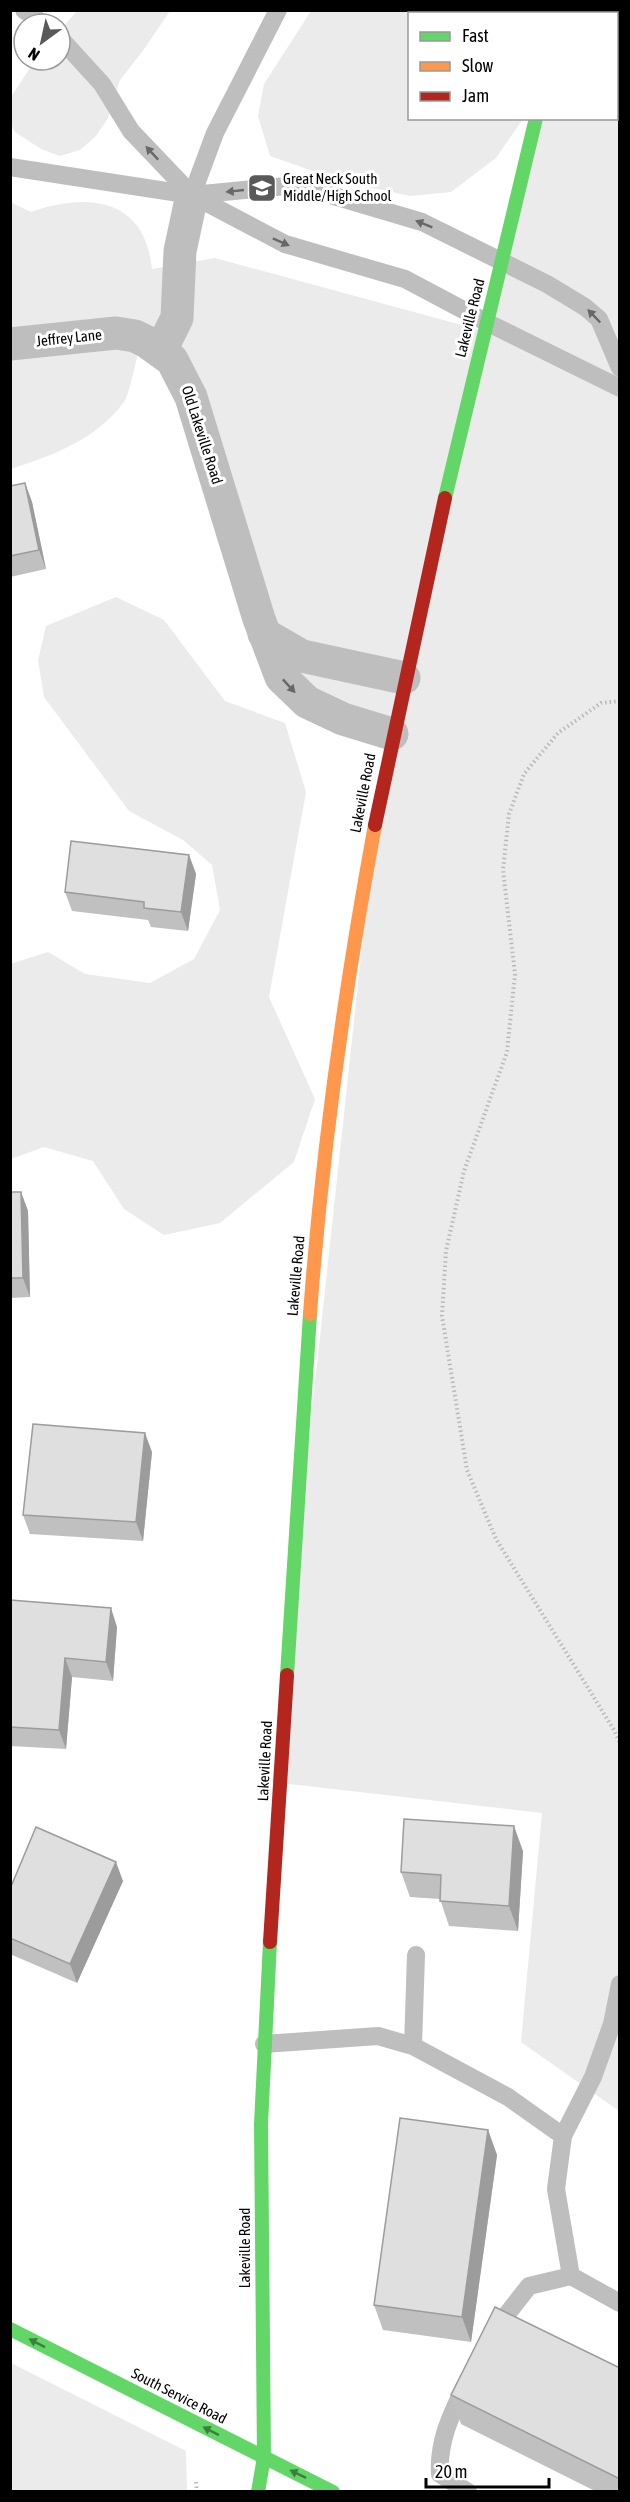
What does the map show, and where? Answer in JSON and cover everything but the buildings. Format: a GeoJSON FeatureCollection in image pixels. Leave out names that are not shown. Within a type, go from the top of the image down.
{"type":"FeatureCollection","features":[{"type":"Feature","properties":{"kind":"main road","name":"Lakeville Road"},"geometry":{"type":"LineString","coordinates":[[258,2492],[264,2457],[261,2124],[264,2044],[306,1353],[330,1108],[351,955],[392,734],[486,322],[536,120]]}},
{"type":"Feature","properties":{"kind":"main road","name":"South Service Road"},"geometry":{"type":"LineString","coordinates":[[10,2329],[333,2492]]}},
{"type":"Feature","properties":{"kind":"main road","name":"Lakeville Road"},"geometry":{"type":"LineString","coordinates":[[264,2457],[273,2492]]}},
{"type":"Feature","properties":{"kind":"street"},"geometry":{"type":"LineString","coordinates":[[161,350],[177,318],[180,251],[192,195]]}},
{"type":"Feature","properties":{"kind":"street","name":"Jeffrey Lane"},"geometry":{"type":"LineString","coordinates":[[10,344],[116,333],[135,336],[161,350]]}},
{"type":"Feature","properties":{"kind":"street","name":"Old Lakeville Road"},"geometry":{"type":"LineString","coordinates":[[161,350],[177,368],[191,397],[264,634],[281,677],[307,702],[343,719],[392,734]]}},
{"type":"Feature","properties":{"kind":"street"},"geometry":{"type":"LineString","coordinates":[[264,634],[302,656],[404,678]]}},
{"type":"Feature","properties":{"kind":"lane"},"geometry":{"type":"LineString","coordinates":[[192,195],[214,133],[278,10]]}},
{"type":"Feature","properties":{"kind":"lane"},"geometry":{"type":"LineString","coordinates":[[72,51],[102,84],[131,130],[192,195],[285,244],[405,279],[620,388]]}},
{"type":"Feature","properties":{"kind":"lane"},"geometry":{"type":"LineString","coordinates":[[10,167],[192,195],[297,185],[422,222],[567,295],[599,319],[620,368]]}},
{"type":"Feature","properties":{"kind":"lane"},"geometry":{"type":"LineString","coordinates":[[413,2046],[416,1955]]}},
{"type":"Feature","properties":{"kind":"lane"},"geometry":{"type":"LineString","coordinates":[[571,2276],[556,2189],[563,2136],[593,2077],[612,2024],[620,1984]]}},
{"type":"Feature","properties":{"kind":"lane"},"geometry":{"type":"LineString","coordinates":[[264,2044],[378,2036],[413,2046],[508,2097],[563,2136]]}},
{"type":"Feature","properties":{"kind":"lane"},"geometry":{"type":"LineString","coordinates":[[487,2343],[529,2286],[571,2276],[620,2303]]}},
{"type":"Feature","properties":{"kind":"lane"},"geometry":{"type":"LineString","coordinates":[[468,2492],[440,2474],[438,2452],[447,2422],[472,2373]]}},
{"type":"Feature","properties":{"kind":"path"},"geometry":{"type":"LineString","coordinates":[[620,701],[601,703],[558,733],[524,774],[508,814],[503,870],[515,974],[507,1052],[464,1171],[446,1251],[442,1316],[467,1470],[492,1529],[620,1743]]}},
{"type":"Feature","properties":{"kind":"path"},"geometry":{"type":"LineString","coordinates":[[196,2482],[197,2492]]}},
{"type":"Feature","properties":{"kind":"shaded area"},"geometry":{"type":"Polygon","coordinates":[[[77,11],[170,11],[120,80],[108,118],[96,136],[80,150],[60,156],[41,149],[15,132],[11,124],[11,97],[27,72],[72,72],[72,17],[77,11]]]}},
{"type":"Feature","properties":{"kind":"shaded area"},"geometry":{"type":"Polygon","coordinates":[[[311,11],[619,11],[619,2111],[521,2042],[542,1813],[272,1782],[386,724],[291,681],[192,375],[143,331],[127,396],[113,415],[87,436],[58,452],[11,469],[10,202],[31,212],[73,202],[110,206],[126,214],[138,227],[147,245],[152,269],[215,258],[480,330],[530,120],[618,120],[618,12],[408,12],[408,120],[522,120],[496,158],[451,192],[410,196],[345,182],[270,156],[258,116],[264,84],[311,11]]]}},
{"type":"Feature","properties":{"kind":"shaded area"},"geometry":{"type":"Polygon","coordinates":[[[116,597],[164,620],[225,701],[285,723],[306,792],[269,997],[315,1099],[294,1162],[220,1223],[164,1235],[124,1209],[93,1161],[44,1147],[11,1159],[10,964],[48,952],[85,974],[150,983],[194,959],[220,910],[212,865],[183,840],[129,811],[44,697],[38,660],[46,626],[116,597]]]}},
{"type":"Feature","properties":{"kind":"shaded area"},"geometry":{"type":"Polygon","coordinates":[[[11,2363],[186,2451],[187,2491],[11,2491],[11,2363]]]}},
{"type":"Feature","properties":{"kind":"traffic: fast"},"geometry":{"type":"LineString","coordinates":[[445,498],[536,120]]}},
{"type":"Feature","properties":{"kind":"traffic: fast"},"geometry":{"type":"LineString","coordinates":[[287,1675],[310,1314]]}},
{"type":"Feature","properties":{"kind":"traffic: fast"},"geometry":{"type":"LineString","coordinates":[[258,2492],[264,2457],[261,2124],[270,1942]]}},
{"type":"Feature","properties":{"kind":"traffic: fast"},"geometry":{"type":"LineString","coordinates":[[10,2329],[333,2492]]}},
{"type":"Feature","properties":{"kind":"traffic: slow"},"geometry":{"type":"LineString","coordinates":[[310,1314],[321,1191],[336,1069],[375,825]]}},
{"type":"Feature","properties":{"kind":"traffic: jam"},"geometry":{"type":"LineString","coordinates":[[375,825],[445,498]]}},
{"type":"Feature","properties":{"kind":"traffic: jam"},"geometry":{"type":"LineString","coordinates":[[270,1942],[287,1675]]}},
{"type":"Feature","properties":{"kind":"place","name":"Great Neck South Middle/High School"},"geometry":{"type":"Point","coordinates":[262,188]}}]}
